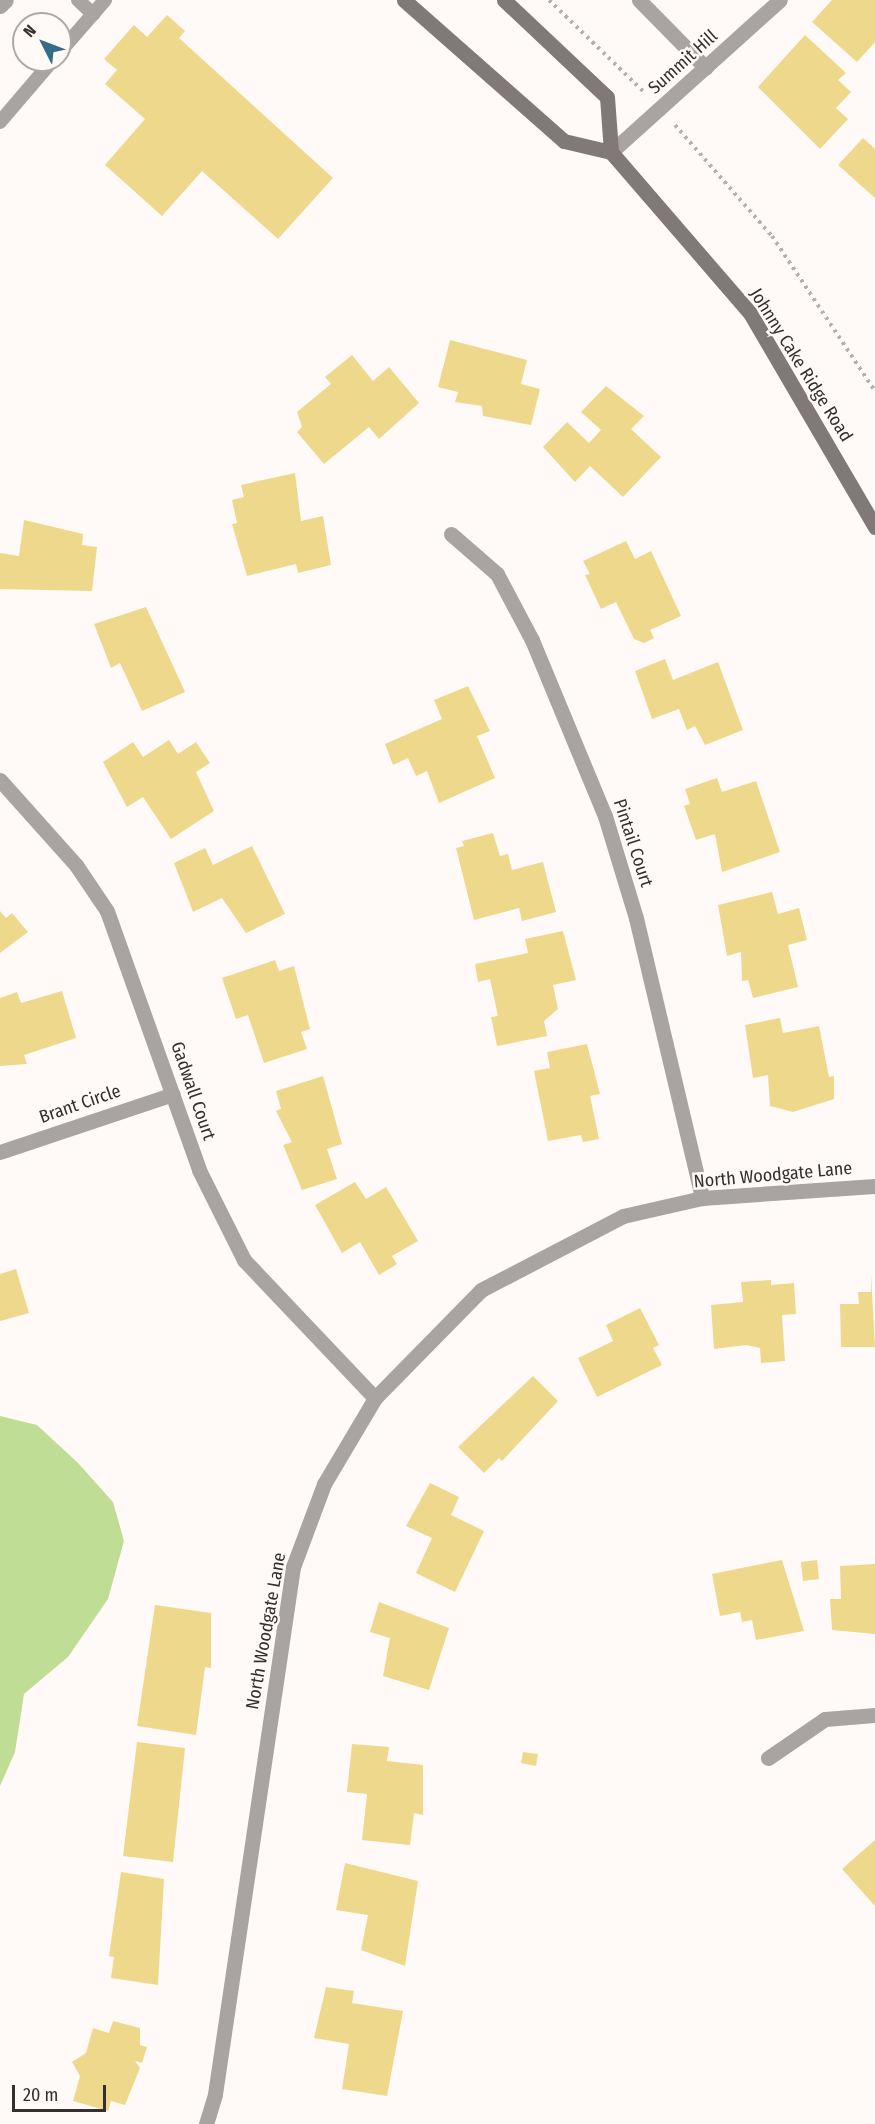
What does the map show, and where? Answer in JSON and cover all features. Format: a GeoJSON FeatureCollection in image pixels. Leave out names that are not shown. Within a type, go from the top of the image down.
{"type":"FeatureCollection","features":[{"type":"Feature","properties":{"kind":"street"},"geometry":{"type":"LineString","coordinates":[[0,6],[6,0]]}},
{"type":"Feature","properties":{"kind":"street"},"geometry":{"type":"LineString","coordinates":[[404,0],[564,141],[611,152],[607,97],[504,0]]}},
{"type":"Feature","properties":{"kind":"street"},"geometry":{"type":"LineString","coordinates":[[639,0],[706,68]]}},
{"type":"Feature","properties":{"kind":"street","name":"Summit Hill"},"geometry":{"type":"LineString","coordinates":[[611,152],[780,0]]}},
{"type":"Feature","properties":{"kind":"street","name":"Johnny Cake Ridge Road"},"geometry":{"type":"LineString","coordinates":[[611,152],[750,313],[875,527]]}},
{"type":"Feature","properties":{"kind":"street","name":"Pintail Court"},"geometry":{"type":"LineString","coordinates":[[451,534],[497,574],[532,640],[605,816],[636,918],[702,1198]]}},
{"type":"Feature","properties":{"kind":"street","name":"Gadwall Court"},"geometry":{"type":"LineString","coordinates":[[0,780],[76,865],[107,911],[218,1216],[244,1260],[375,1398]]}},
{"type":"Feature","properties":{"kind":"street","name":"Brant Circle"},"geometry":{"type":"LineString","coordinates":[[0,1152],[173,1094]]}},
{"type":"Feature","properties":{"kind":"street","name":"North Woodgate Lane"},"geometry":{"type":"LineString","coordinates":[[206,2124],[215,2094],[293,1567],[324,1484],[375,1398],[481,1290],[623,1216],[702,1198],[875,1186]]}},
{"type":"Feature","properties":{"kind":"street"},"geometry":{"type":"LineString","coordinates":[[768,1758],[825,1719],[875,1715]]}},
{"type":"Feature","properties":{"kind":"lane"},"geometry":{"type":"LineString","coordinates":[[78,0],[93,14]]}},
{"type":"Feature","properties":{"kind":"lane"},"geometry":{"type":"LineString","coordinates":[[72,38],[105,0]]}},
{"type":"Feature","properties":{"kind":"lane"},"geometry":{"type":"LineString","coordinates":[[0,122],[43,72]]}},
{"type":"Feature","properties":{"kind":"path"},"geometry":{"type":"LineString","coordinates":[[549,0],[661,108],[772,236],[875,391]]}},
{"type":"Feature","properties":{"kind":"shaded area"},"geometry":{"type":"Polygon","coordinates":[[[0,1416],[37,1425],[78,1463],[113,1502],[124,1541],[108,1599],[68,1657],[24,1694],[15,1752],[0,1786],[0,1416]]]}},
{"type":"Feature","properties":{"kind":"building"},"geometry":{"type":"Polygon","coordinates":[[[832,0],[875,0],[875,42],[857,62],[812,22],[832,0]]]}},
{"type":"Feature","properties":{"kind":"building"},"geometry":{"type":"Polygon","coordinates":[[[167,15],[185,31],[179,38],[333,178],[278,239],[202,171],[162,216],[105,165],[145,119],[105,84],[117,70],[104,59],[134,25],[147,37],[167,15]]]}},
{"type":"Feature","properties":{"kind":"building"},"geometry":{"type":"Polygon","coordinates":[[[805,35],[846,73],[838,80],[851,92],[836,108],[848,119],[820,149],[758,87],[805,35]]]}},
{"type":"Feature","properties":{"kind":"building"},"geometry":{"type":"Polygon","coordinates":[[[863,138],[875,149],[875,198],[838,165],[863,138]]]}},
{"type":"Feature","properties":{"kind":"building"},"geometry":{"type":"Polygon","coordinates":[[[450,340],[527,360],[521,384],[540,389],[531,425],[483,416],[482,406],[455,402],[458,392],[438,387],[450,340]]]}},
{"type":"Feature","properties":{"kind":"building"},"geometry":{"type":"Polygon","coordinates":[[[352,355],[373,381],[389,367],[419,403],[379,439],[369,427],[324,464],[297,432],[302,427],[297,412],[331,384],[325,377],[352,355]]]}},
{"type":"Feature","properties":{"kind":"building"},"geometry":{"type":"Polygon","coordinates":[[[606,386],[644,416],[631,429],[661,457],[623,497],[590,466],[575,482],[543,447],[567,422],[589,443],[601,430],[581,412],[606,386]]]}},
{"type":"Feature","properties":{"kind":"building"},"geometry":{"type":"Polygon","coordinates":[[[295,473],[301,521],[323,516],[331,565],[298,573],[296,564],[247,576],[232,524],[237,523],[232,500],[244,497],[241,485],[295,473]]]}},
{"type":"Feature","properties":{"kind":"building"},"geometry":{"type":"Polygon","coordinates":[[[24,520],[83,534],[82,545],[97,547],[92,591],[0,589],[0,553],[19,556],[24,520]]]}},
{"type":"Feature","properties":{"kind":"building"},"geometry":{"type":"Polygon","coordinates":[[[626,541],[635,559],[651,551],[681,616],[650,630],[654,638],[644,643],[634,639],[616,602],[601,609],[585,575],[590,574],[583,561],[626,541]]]}},
{"type":"Feature","properties":{"kind":"building"},"geometry":{"type":"Polygon","coordinates":[[[146,607],[185,692],[142,711],[120,663],[111,668],[94,624],[146,607]]]}},
{"type":"Feature","properties":{"kind":"building"},"geometry":{"type":"Polygon","coordinates":[[[665,659],[673,680],[718,662],[743,730],[705,745],[695,726],[687,730],[679,709],[652,719],[635,671],[665,659]]]}},
{"type":"Feature","properties":{"kind":"building"},"geometry":{"type":"Polygon","coordinates":[[[468,686],[490,731],[477,736],[495,778],[439,803],[427,771],[416,776],[408,758],[393,765],[385,744],[442,719],[434,700],[468,686]]]}},
{"type":"Feature","properties":{"kind":"building"},"geometry":{"type":"Polygon","coordinates":[[[169,740],[178,754],[196,742],[210,763],[196,772],[214,811],[171,839],[143,797],[127,807],[103,762],[133,742],[143,757],[169,740]]]}},
{"type":"Feature","properties":{"kind":"building"},"geometry":{"type":"Polygon","coordinates":[[[717,778],[722,792],[756,781],[780,852],[722,872],[715,834],[696,840],[684,806],[690,804],[685,789],[717,778]]]}},
{"type":"Feature","properties":{"kind":"building"},"geometry":{"type":"Polygon","coordinates":[[[493,833],[500,856],[508,854],[512,870],[543,862],[556,912],[522,921],[519,908],[474,920],[456,848],[464,846],[462,841],[493,833]]]}},
{"type":"Feature","properties":{"kind":"building"},"geometry":{"type":"Polygon","coordinates":[[[252,846],[285,914],[246,933],[222,898],[193,912],[174,863],[205,848],[213,865],[252,846]]]}},
{"type":"Feature","properties":{"kind":"building"},"geometry":{"type":"Polygon","coordinates":[[[772,892],[778,914],[799,908],[807,940],[788,945],[798,987],[753,998],[748,980],[742,981],[741,952],[727,956],[718,905],[772,892]]]}},
{"type":"Feature","properties":{"kind":"building"},"geometry":{"type":"Polygon","coordinates":[[[0,911],[6,918],[12,913],[28,932],[0,953],[0,911]]]}},
{"type":"Feature","properties":{"kind":"building"},"geometry":{"type":"Polygon","coordinates":[[[563,931],[576,980],[553,985],[558,1009],[544,1021],[547,1036],[497,1046],[491,1017],[498,1016],[490,979],[478,982],[475,964],[528,953],[525,939],[563,931]]]}},
{"type":"Feature","properties":{"kind":"building"},"geometry":{"type":"Polygon","coordinates":[[[275,960],[279,971],[294,966],[310,1029],[301,1032],[307,1049],[264,1063],[248,1015],[236,1019],[222,978],[275,960]]]}},
{"type":"Feature","properties":{"kind":"building"},"geometry":{"type":"Polygon","coordinates":[[[62,991],[76,1038],[24,1055],[27,1064],[0,1066],[0,998],[17,992],[21,1003],[62,991]]]}},
{"type":"Feature","properties":{"kind":"building"},"geometry":{"type":"Polygon","coordinates":[[[780,1018],[783,1033],[819,1026],[829,1077],[834,1076],[834,1099],[793,1112],[770,1106],[768,1075],[753,1078],[745,1025],[780,1018]]]}},
{"type":"Feature","properties":{"kind":"building"},"geometry":{"type":"Polygon","coordinates":[[[587,1044],[600,1094],[590,1096],[599,1139],[583,1142],[581,1135],[548,1141],[534,1071],[550,1068],[547,1052],[587,1044]]]}},
{"type":"Feature","properties":{"kind":"building"},"geometry":{"type":"Polygon","coordinates":[[[323,1076],[342,1144],[327,1149],[337,1179],[302,1190],[283,1145],[292,1142],[276,1111],[281,1109],[276,1091],[323,1076]]]}},
{"type":"Feature","properties":{"kind":"building"},"geometry":{"type":"Polygon","coordinates":[[[355,1182],[366,1199],[386,1187],[418,1241],[392,1256],[397,1264],[379,1275],[360,1242],[342,1253],[315,1205],[355,1182]]]}},
{"type":"Feature","properties":{"kind":"building"},"geometry":{"type":"Polygon","coordinates":[[[16,1269],[29,1313],[0,1321],[0,1274],[16,1269]]]}},
{"type":"Feature","properties":{"kind":"building"},"geometry":{"type":"Polygon","coordinates":[[[871,1274],[875,1347],[841,1347],[840,1304],[859,1304],[858,1292],[871,1292],[871,1274]]]}},
{"type":"Feature","properties":{"kind":"building"},"geometry":{"type":"Polygon","coordinates":[[[771,1280],[771,1285],[794,1283],[796,1314],[782,1315],[785,1361],[761,1363],[760,1348],[746,1345],[714,1349],[711,1305],[743,1302],[741,1282],[771,1280]]]}},
{"type":"Feature","properties":{"kind":"building"},"geometry":{"type":"Polygon","coordinates":[[[640,1308],[659,1345],[653,1348],[662,1365],[597,1397],[578,1358],[613,1341],[606,1325],[640,1308]]]}},
{"type":"Feature","properties":{"kind":"building"},"geometry":{"type":"Polygon","coordinates":[[[533,1376],[558,1401],[502,1461],[499,1458],[484,1473],[458,1447],[533,1376]]]}},
{"type":"Feature","properties":{"kind":"building"},"geometry":{"type":"Polygon","coordinates":[[[430,1483],[459,1497],[451,1515],[484,1531],[455,1592],[416,1573],[432,1538],[406,1526],[430,1483]]]}},
{"type":"Feature","properties":{"kind":"building"},"geometry":{"type":"Polygon","coordinates":[[[782,1560],[804,1631],[756,1640],[752,1620],[742,1622],[740,1612],[720,1616],[712,1574],[782,1560]]]}},
{"type":"Feature","properties":{"kind":"building"},"geometry":{"type":"Polygon","coordinates":[[[817,1560],[819,1579],[803,1581],[801,1562],[817,1560]]]}},
{"type":"Feature","properties":{"kind":"building"},"geometry":{"type":"Polygon","coordinates":[[[875,1564],[875,1634],[832,1630],[830,1599],[841,1599],[840,1566],[875,1564]]]}},
{"type":"Feature","properties":{"kind":"building"},"geometry":{"type":"Polygon","coordinates":[[[379,1602],[449,1628],[429,1690],[383,1676],[390,1638],[370,1632],[379,1602]]]}},
{"type":"Feature","properties":{"kind":"building"},"geometry":{"type":"Polygon","coordinates":[[[155,1605],[211,1613],[211,1668],[205,1667],[196,1735],[137,1726],[155,1605]]]}},
{"type":"Feature","properties":{"kind":"building"},"geometry":{"type":"Polygon","coordinates":[[[137,1742],[185,1748],[173,1862],[123,1856],[137,1742]]]}},
{"type":"Feature","properties":{"kind":"building"},"geometry":{"type":"Polygon","coordinates":[[[352,1744],[389,1747],[387,1761],[423,1765],[423,1815],[414,1813],[410,1845],[362,1840],[367,1794],[347,1792],[352,1744]]]}},
{"type":"Feature","properties":{"kind":"building"},"geometry":{"type":"Polygon","coordinates":[[[523,1752],[538,1754],[536,1766],[521,1763],[523,1752]]]}},
{"type":"Feature","properties":{"kind":"building"},"geometry":{"type":"Polygon","coordinates":[[[875,1840],[875,1906],[842,1869],[875,1840]]]}},
{"type":"Feature","properties":{"kind":"building"},"geometry":{"type":"Polygon","coordinates":[[[345,1863],[418,1881],[405,1966],[361,1950],[368,1915],[336,1910],[345,1863]]]}},
{"type":"Feature","properties":{"kind":"building"},"geometry":{"type":"Polygon","coordinates":[[[121,1872],[164,1879],[158,1985],[111,1978],[114,1957],[109,1956],[121,1872]]]}},
{"type":"Feature","properties":{"kind":"building"},"geometry":{"type":"Polygon","coordinates":[[[326,1987],[354,1991],[352,2003],[403,2011],[387,2096],[342,2089],[349,2044],[314,2038],[326,1987]]]}},
{"type":"Feature","properties":{"kind":"building"},"geometry":{"type":"Polygon","coordinates":[[[113,2021],[140,2028],[140,2045],[147,2047],[142,2063],[135,2061],[140,2068],[125,2105],[111,2101],[108,2111],[73,2101],[80,2076],[72,2062],[86,2053],[93,2028],[109,2033],[113,2021]]]}}]}
